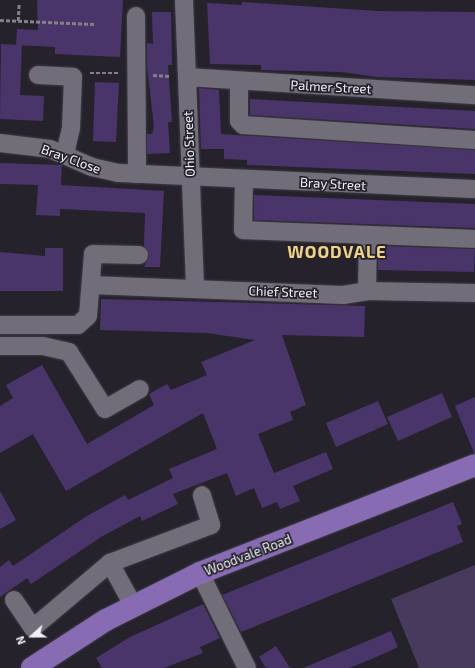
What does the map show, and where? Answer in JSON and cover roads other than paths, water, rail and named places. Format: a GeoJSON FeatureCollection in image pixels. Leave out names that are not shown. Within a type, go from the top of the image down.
{"type":"FeatureCollection","features":[{"type":"Feature","properties":{"kind":"main road","name":"Woodvale Road"},"geometry":{"type":"LineString","coordinates":[[32,668],[133,605],[200,573],[475,465]]}},
{"type":"Feature","properties":{"kind":"street","name":"Ohio Street"},"geometry":{"type":"LineString","coordinates":[[184,0],[195,289]]}},
{"type":"Feature","properties":{"kind":"street"},"geometry":{"type":"LineString","coordinates":[[136,16],[137,174]]}},
{"type":"Feature","properties":{"kind":"street"},"geometry":{"type":"LineString","coordinates":[[38,75],[73,77],[71,128],[65,154]]}},
{"type":"Feature","properties":{"kind":"street","name":"Palmer Street"},"geometry":{"type":"LineString","coordinates":[[187,77],[475,95]]}},
{"type":"Feature","properties":{"kind":"street"},"geometry":{"type":"LineString","coordinates":[[239,81],[239,121],[243,125],[475,140]]}},
{"type":"Feature","properties":{"kind":"street","name":"Bray Close"},"geometry":{"type":"LineString","coordinates":[[0,143],[37,146],[65,154],[106,171],[190,177]]}},
{"type":"Feature","properties":{"kind":"street","name":"Bray Street"},"geometry":{"type":"LineString","coordinates":[[190,177],[475,189]]}},
{"type":"Feature","properties":{"kind":"street"},"geometry":{"type":"LineString","coordinates":[[244,179],[243,230],[475,239]]}},
{"type":"Feature","properties":{"kind":"street"},"geometry":{"type":"LineString","coordinates":[[367,291],[368,235]]}},
{"type":"Feature","properties":{"kind":"street"},"geometry":{"type":"LineString","coordinates":[[0,325],[78,325],[88,316],[93,254],[140,255]]}},
{"type":"Feature","properties":{"kind":"street","name":"Chief Street"},"geometry":{"type":"LineString","coordinates":[[91,285],[343,295],[367,291],[475,293]]}},
{"type":"Feature","properties":{"kind":"street"},"geometry":{"type":"LineString","coordinates":[[0,346],[43,346],[68,352],[105,409],[140,389]]}},
{"type":"Feature","properties":{"kind":"street"},"geometry":{"type":"LineString","coordinates":[[14,600],[32,628],[110,563],[211,525],[202,495]]}},
{"type":"Feature","properties":{"kind":"street"},"geometry":{"type":"LineString","coordinates":[[110,563],[133,605]]}},
{"type":"Feature","properties":{"kind":"street"},"geometry":{"type":"LineString","coordinates":[[200,573],[247,668]]}},
{"type":"Feature","properties":{"kind":"district","name":"WOODVALE"},"geometry":{"type":"Point","coordinates":[337,252]}}]}
